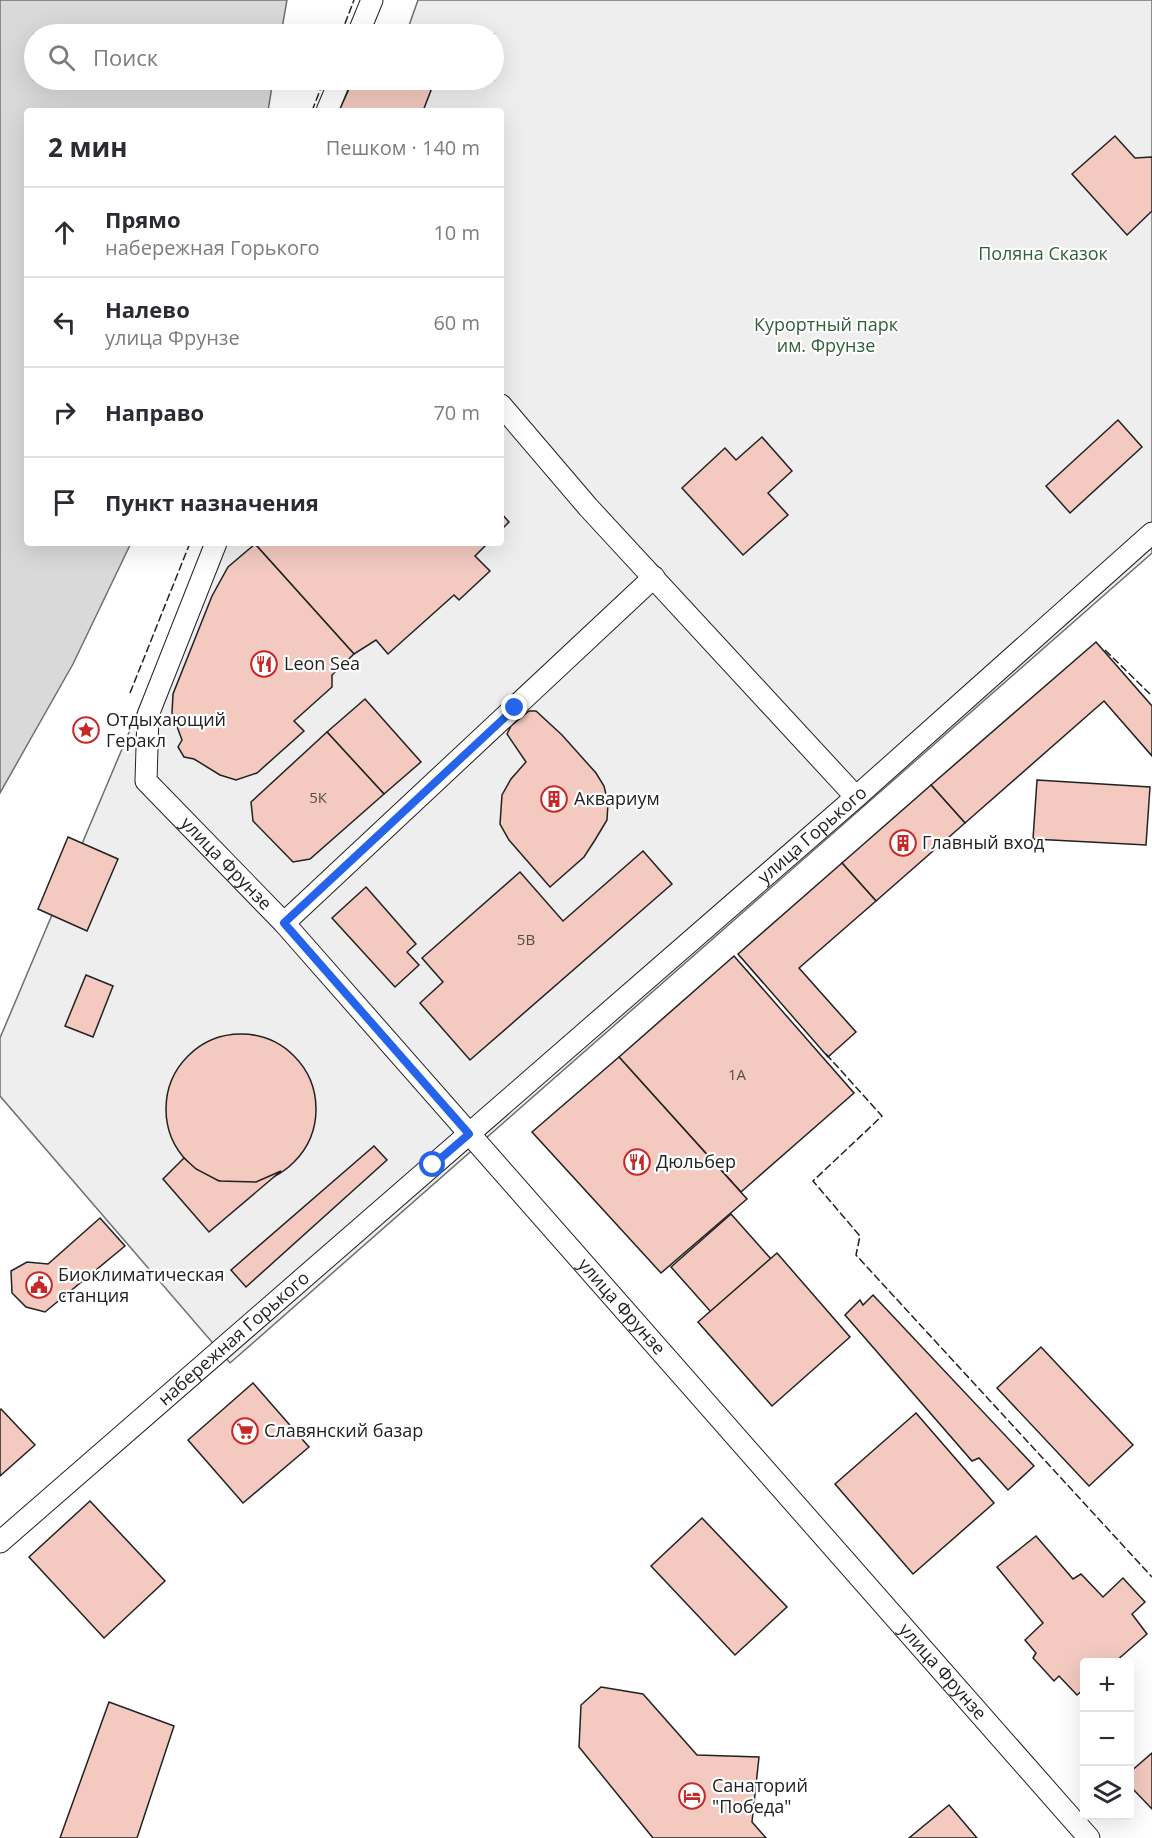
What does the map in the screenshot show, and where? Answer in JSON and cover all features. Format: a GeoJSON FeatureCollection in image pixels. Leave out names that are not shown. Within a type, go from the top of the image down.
{"type":"FeatureCollection","features":[{"type":"Feature","properties":{"kind":"street"},"geometry":{"type":"LineString","coordinates":[[362,24],[372,0]]}},
{"type":"Feature","properties":{"kind":"street"},"geometry":{"type":"LineString","coordinates":[[328,108],[336,90]]}},
{"type":"Feature","properties":{"kind":"street"},"geometry":{"type":"LineString","coordinates":[[504,409],[588,507],[856,797]]}},
{"type":"Feature","properties":{"kind":"street","name":"улица Горького"},"geometry":{"type":"LineString","coordinates":[[469,1134],[856,797],[1152,533]]}},
{"type":"Feature","properties":{"kind":"street","name":"улица Фрунзе"},"geometry":{"type":"LineString","coordinates":[[215,546],[148,715],[146,781],[284,923],[1089,1838]]}},
{"type":"Feature","properties":{"kind":"street"},"geometry":{"type":"LineString","coordinates":[[284,923],[654,577]]}},
{"type":"Feature","properties":{"kind":"street","name":"набережная Горького"},"geometry":{"type":"LineString","coordinates":[[0,1542],[469,1134]]}},
{"type":"Feature","properties":{"kind":"green space","name":"Курортный парк им. Фрунзе"},"geometry":{"type":"Polygon","coordinates":[[[418,0],[1152,0],[1152,553],[230,1363],[0,1096],[0,1038],[208,546],[504,546],[504,108],[381,108],[387,90],[504,90],[504,24],[410,24],[418,0]]]}},
{"type":"Feature","properties":{"kind":"shaded area"},"geometry":{"type":"Polygon","coordinates":[[[0,0],[287,0],[283,24],[24,24],[24,90],[271,90],[268,108],[24,108],[24,546],[130,546],[73,664],[0,793],[0,0]]]}},
{"type":"Feature","properties":{"kind":"building"},"geometry":{"type":"Polygon","coordinates":[[[348,90],[431,90],[424,108],[340,108],[348,90]]]}},
{"type":"Feature","properties":{"kind":"building"},"geometry":{"type":"Polygon","coordinates":[[[1115,136],[1135,158],[1152,157],[1152,211],[1127,235],[1072,174],[1115,136]]]}},
{"type":"Feature","properties":{"kind":"building"},"geometry":{"type":"Polygon","coordinates":[[[1118,420],[1142,447],[1070,513],[1046,486],[1118,420]]]}},
{"type":"Feature","properties":{"kind":"building"},"geometry":{"type":"Polygon","coordinates":[[[762,437],[792,471],[768,493],[788,515],[743,555],[682,488],[725,448],[736,460],[762,437]]]}},
{"type":"Feature","properties":{"kind":"building"},"geometry":{"type":"Polygon","coordinates":[[[504,516],[509,522],[504,527],[504,516]]]}},
{"type":"Feature","properties":{"kind":"building","name":"Leon Sea"},"geometry":{"type":"Polygon","coordinates":[[[253,546],[257,546],[354,654],[332,675],[332,687],[294,721],[304,731],[257,773],[236,780],[220,775],[194,759],[184,757],[178,747],[182,740],[172,713],[173,694],[212,596],[228,567],[253,546]]]}},
{"type":"Feature","properties":{"kind":"building"},"geometry":{"type":"Polygon","coordinates":[[[257,546],[485,546],[475,556],[490,571],[459,600],[454,595],[388,654],[376,640],[354,654],[257,546]]]}},
{"type":"Feature","properties":{"kind":"building"},"geometry":{"type":"Polygon","coordinates":[[[1096,642],[1152,706],[1152,756],[1104,701],[965,823],[931,785],[1096,642]]]}},
{"type":"Feature","properties":{"kind":"building"},"geometry":{"type":"Polygon","coordinates":[[[365,699],[421,762],[384,794],[327,732],[365,699]]]}},
{"type":"Feature","properties":{"kind":"building","name":"Аквариум"},"geometry":{"type":"Polygon","coordinates":[[[529,711],[536,711],[562,735],[596,773],[604,786],[608,803],[607,820],[584,857],[550,887],[509,840],[500,824],[502,795],[511,779],[526,762],[507,734],[511,726],[529,711]]]}},
{"type":"Feature","properties":{"kind":"building"},"geometry":{"type":"Polygon","coordinates":[[[327,732],[384,794],[310,859],[293,862],[253,821],[251,802],[327,732]]]}},
{"type":"Feature","properties":{"kind":"building"},"geometry":{"type":"Polygon","coordinates":[[[1037,780],[1150,787],[1146,845],[1033,839],[1037,780]]]}},
{"type":"Feature","properties":{"kind":"building","name":"Главный вход"},"geometry":{"type":"Polygon","coordinates":[[[931,785],[965,823],[876,901],[842,863],[931,785]]]}},
{"type":"Feature","properties":{"kind":"building"},"geometry":{"type":"Polygon","coordinates":[[[68,837],[118,859],[87,931],[38,909],[68,837]]]}},
{"type":"Feature","properties":{"kind":"building"},"geometry":{"type":"Polygon","coordinates":[[[643,851],[672,884],[470,1060],[420,1003],[443,982],[422,958],[520,872],[563,921],[643,851]]]}},
{"type":"Feature","properties":{"kind":"building"},"geometry":{"type":"Polygon","coordinates":[[[842,863],[876,901],[799,968],[856,1032],[828,1057],[738,954],[842,863]]]}},
{"type":"Feature","properties":{"kind":"building"},"geometry":{"type":"Polygon","coordinates":[[[366,887],[416,944],[407,952],[419,965],[395,987],[332,918],[366,887]]]}},
{"type":"Feature","properties":{"kind":"building"},"geometry":{"type":"Polygon","coordinates":[[[734,956],[854,1093],[741,1192],[619,1057],[734,956]]]}},
{"type":"Feature","properties":{"kind":"building"},"geometry":{"type":"Polygon","coordinates":[[[86,975],[113,986],[93,1037],[65,1026],[86,975]]]}},
{"type":"Feature","properties":{"kind":"building"},"geometry":{"type":"Polygon","coordinates":[[[241,1034],[270,1040],[294,1056],[310,1080],[316,1109],[310,1138],[294,1162],[270,1178],[241,1184],[212,1178],[188,1162],[172,1138],[166,1109],[172,1080],[188,1056],[212,1040],[241,1034]]]}},
{"type":"Feature","properties":{"kind":"building","name":"Дюльбер"},"geometry":{"type":"Polygon","coordinates":[[[619,1057],[747,1199],[661,1273],[532,1132],[619,1057]]]}},
{"type":"Feature","properties":{"kind":"building"},"geometry":{"type":"Polygon","coordinates":[[[374,1146],[387,1160],[246,1287],[231,1270],[374,1146]]]}},
{"type":"Feature","properties":{"kind":"building"},"geometry":{"type":"Polygon","coordinates":[[[184,1158],[196,1169],[219,1181],[256,1182],[281,1171],[209,1232],[163,1179],[184,1158]]]}},
{"type":"Feature","properties":{"kind":"building"},"geometry":{"type":"Polygon","coordinates":[[[731,1214],[771,1259],[711,1312],[671,1267],[731,1214]]]}},
{"type":"Feature","properties":{"kind":"building"},"geometry":{"type":"Polygon","coordinates":[[[100,1218],[125,1246],[45,1312],[26,1307],[12,1293],[11,1271],[27,1262],[48,1264],[100,1218]]]}},
{"type":"Feature","properties":{"kind":"building"},"geometry":{"type":"Polygon","coordinates":[[[777,1253],[850,1337],[772,1406],[698,1322],[777,1253]]]}},
{"type":"Feature","properties":{"kind":"building"},"geometry":{"type":"Polygon","coordinates":[[[873,1295],[1034,1466],[1008,1490],[979,1458],[972,1461],[845,1315],[860,1300],[863,1305],[873,1295]]]}},
{"type":"Feature","properties":{"kind":"building"},"geometry":{"type":"Polygon","coordinates":[[[1041,1347],[1133,1445],[1089,1486],[997,1388],[1041,1347]]]}},
{"type":"Feature","properties":{"kind":"building"},"geometry":{"type":"Polygon","coordinates":[[[253,1383],[309,1447],[243,1503],[188,1440],[253,1383]]]}},
{"type":"Feature","properties":{"kind":"building"},"geometry":{"type":"Polygon","coordinates":[[[0,1410],[35,1445],[0,1476],[0,1410]]]}},
{"type":"Feature","properties":{"kind":"building"},"geometry":{"type":"Polygon","coordinates":[[[916,1413],[994,1503],[913,1574],[835,1484],[916,1413]]]}},
{"type":"Feature","properties":{"kind":"building"},"geometry":{"type":"Polygon","coordinates":[[[90,1501],[165,1581],[104,1638],[29,1557],[90,1501]]]}},
{"type":"Feature","properties":{"kind":"building"},"geometry":{"type":"Polygon","coordinates":[[[702,1518],[787,1607],[735,1655],[651,1566],[702,1518]]]}},
{"type":"Feature","properties":{"kind":"building"},"geometry":{"type":"Polygon","coordinates":[[[1036,1536],[1073,1579],[1081,1574],[1103,1597],[1123,1578],[1145,1602],[1132,1614],[1147,1634],[1120,1658],[1080,1658],[1080,1692],[1077,1695],[1059,1676],[1054,1681],[1033,1658],[1036,1653],[1025,1640],[1043,1623],[997,1567],[1036,1536]]]}},
{"type":"Feature","properties":{"kind":"building"},"geometry":{"type":"Polygon","coordinates":[[[601,1687],[643,1694],[697,1755],[759,1757],[752,1822],[766,1838],[653,1838],[579,1747],[581,1705],[601,1687]]]}},
{"type":"Feature","properties":{"kind":"building"},"geometry":{"type":"Polygon","coordinates":[[[109,1702],[174,1726],[137,1838],[60,1838],[109,1702]]]}},
{"type":"Feature","properties":{"kind":"building"},"geometry":{"type":"Polygon","coordinates":[[[1152,1753],[1152,1809],[1134,1790],[1134,1769],[1152,1753]]]}},
{"type":"Feature","properties":{"kind":"building"},"geometry":{"type":"Polygon","coordinates":[[[949,1805],[977,1838],[909,1838],[949,1805]]]}},
{"type":"Feature","properties":{"kind":"fence"},"geometry":{"type":"LineString","coordinates":[[345,24],[354,0]]}},
{"type":"Feature","properties":{"kind":"fence"},"geometry":{"type":"LineString","coordinates":[[313,108],[320,90]]}},
{"type":"Feature","properties":{"kind":"fence"},"geometry":{"type":"LineString","coordinates":[[130,693],[189,546]]}},
{"type":"Feature","properties":{"kind":"fence"},"geometry":{"type":"LineString","coordinates":[[1105,650],[1152,696]]}},
{"type":"Feature","properties":{"kind":"fence"},"geometry":{"type":"LineString","coordinates":[[826,1054],[882,1116],[813,1181],[860,1236],[856,1255],[1152,1577]]}},
{"type":"Feature","properties":{"kind":"place","name":"Leon Sea"},"geometry":{"type":"Point","coordinates":[264,664]}},
{"type":"Feature","properties":{"kind":"place","name":"Отдыхающий Геракл"},"geometry":{"type":"Point","coordinates":[86,730]}},
{"type":"Feature","properties":{"kind":"place","name":"Аквариум"},"geometry":{"type":"Point","coordinates":[554,799]}},
{"type":"Feature","properties":{"kind":"place","name":"Главный вход"},"geometry":{"type":"Point","coordinates":[903,843]}},
{"type":"Feature","properties":{"kind":"place","name":"Дюльбер"},"geometry":{"type":"Point","coordinates":[637,1162]}},
{"type":"Feature","properties":{"kind":"place","name":"Биоклиматическая станция"},"geometry":{"type":"Point","coordinates":[39,1285]}},
{"type":"Feature","properties":{"kind":"place","name":"Славянский базар"},"geometry":{"type":"Point","coordinates":[245,1431]}},
{"type":"Feature","properties":{"kind":"place","name":"Санаторий \"Победа\""},"geometry":{"type":"Point","coordinates":[692,1796]}},
{"type":"Feature","properties":{"kind":"route"},"geometry":{"type":"LineString","coordinates":[[433,1165],[469,1134],[284,923],[515,708]]}},
{"type":"Feature","properties":{"kind":"park label","name":"Поляна Сказок"},"geometry":{"type":"Point","coordinates":[1043,254]}}]}
